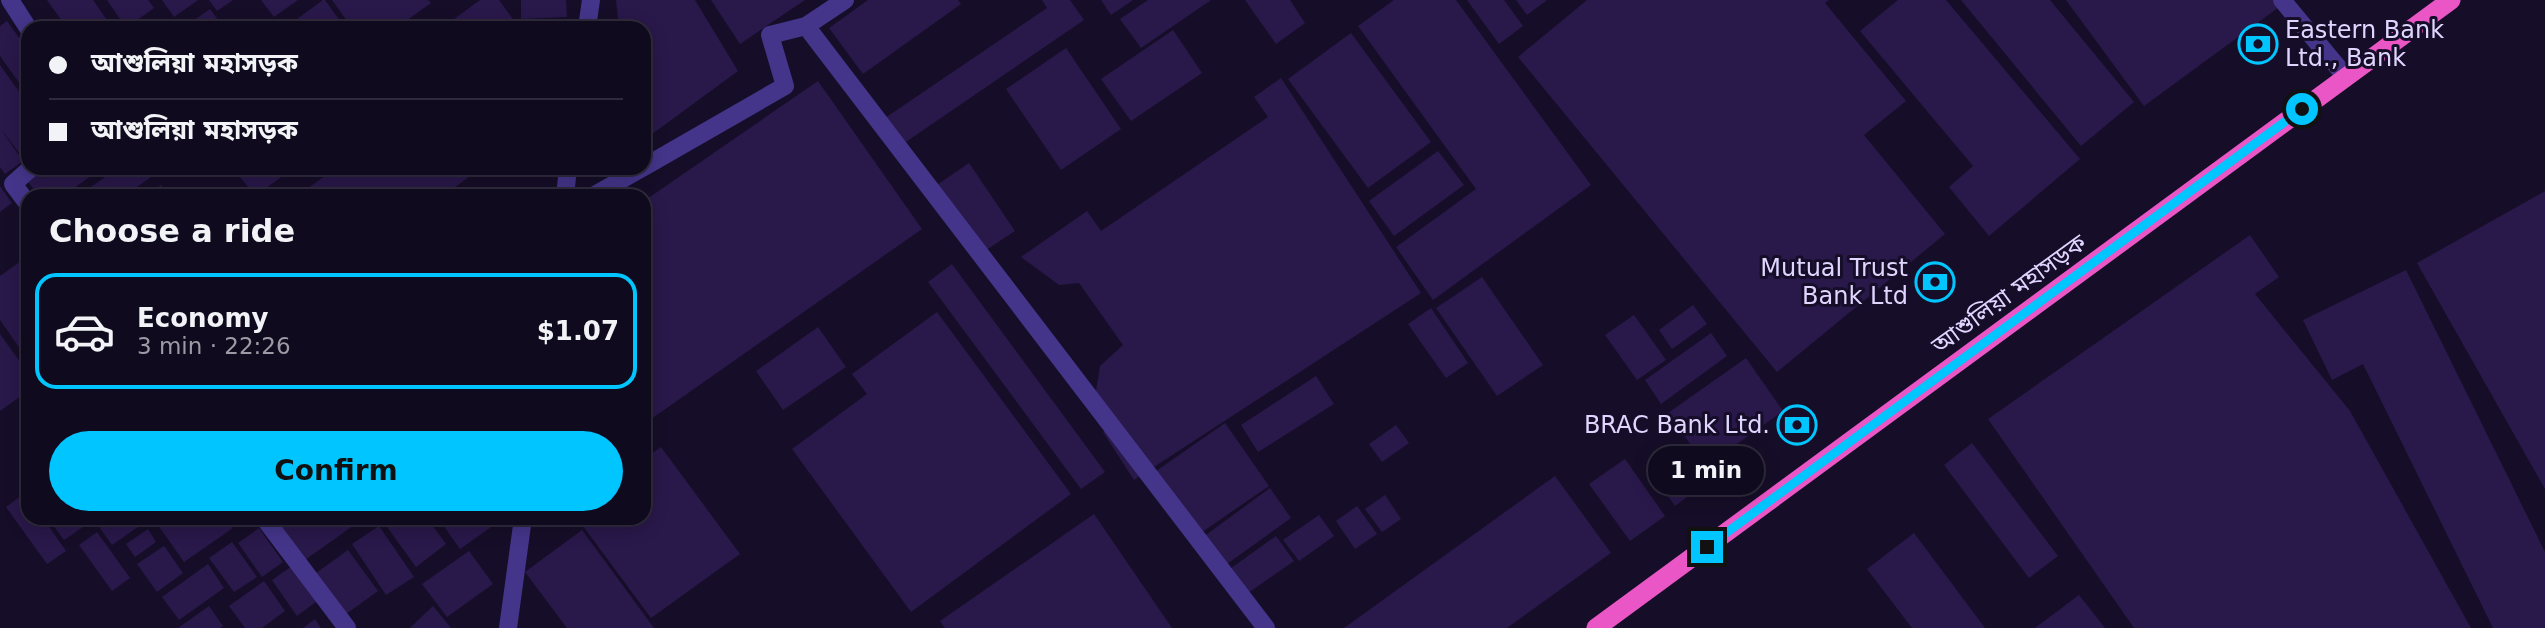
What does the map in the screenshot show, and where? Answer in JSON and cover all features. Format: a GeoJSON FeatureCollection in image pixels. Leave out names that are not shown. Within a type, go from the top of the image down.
{"type":"FeatureCollection","features":[{"type":"Feature","properties":{"kind":"highway","name":"আশুলিয়া মহাসড়ক"},"geometry":{"type":"LineString","coordinates":[[1596,628],[2451,0]]}},
{"type":"Feature","properties":{"kind":"street"},"geometry":{"type":"LineString","coordinates":[[10,0],[24,21]]}},
{"type":"Feature","properties":{"kind":"street"},"geometry":{"type":"LineString","coordinates":[[588,21],[591,0]]}},
{"type":"Feature","properties":{"kind":"street"},"geometry":{"type":"LineString","coordinates":[[651,162],[785,86],[770,35],[806,26],[845,0]]}},
{"type":"Feature","properties":{"kind":"street"},"geometry":{"type":"LineString","coordinates":[[2282,0],[2346,77]]}},
{"type":"Feature","properties":{"kind":"street"},"geometry":{"type":"LineString","coordinates":[[806,26],[1266,628]]}},
{"type":"Feature","properties":{"kind":"street"},"geometry":{"type":"LineString","coordinates":[[21,195],[13,184],[23,175]]}},
{"type":"Feature","properties":{"kind":"street"},"geometry":{"type":"LineString","coordinates":[[605,189],[629,175]]}},
{"type":"Feature","properties":{"kind":"street"},"geometry":{"type":"LineString","coordinates":[[269,525],[347,628]]}},
{"type":"Feature","properties":{"kind":"street"},"geometry":{"type":"LineString","coordinates":[[508,628],[522,525]]}},
{"type":"Feature","properties":{"kind":"building"},"geometry":{"type":"Polygon","coordinates":[[[47,0],[93,0],[107,20],[106,21],[62,21],[47,0]]]}},
{"type":"Feature","properties":{"kind":"building"},"geometry":{"type":"Polygon","coordinates":[[[107,0],[148,0],[154,8],[136,21],[121,21],[107,0]]]}},
{"type":"Feature","properties":{"kind":"building"},"geometry":{"type":"Polygon","coordinates":[[[162,0],[198,0],[174,17],[162,0]]]}},
{"type":"Feature","properties":{"kind":"building"},"geometry":{"type":"Polygon","coordinates":[[[209,0],[233,0],[217,11],[209,0]]]}},
{"type":"Feature","properties":{"kind":"building"},"geometry":{"type":"Polygon","coordinates":[[[261,0],[298,0],[274,17],[261,0]]]}},
{"type":"Feature","properties":{"kind":"building"},"geometry":{"type":"Polygon","coordinates":[[[325,0],[340,21],[298,21],[297,19],[325,0]]]}},
{"type":"Feature","properties":{"kind":"building"},"geometry":{"type":"Polygon","coordinates":[[[332,0],[428,0],[431,3],[406,21],[347,21],[332,0]]]}},
{"type":"Feature","properties":{"kind":"building"},"geometry":{"type":"Polygon","coordinates":[[[480,0],[499,0],[514,21],[452,21],[480,0]]]}},
{"type":"Feature","properties":{"kind":"building"},"geometry":{"type":"Polygon","coordinates":[[[521,0],[566,0],[567,17],[521,19],[521,0]]]}},
{"type":"Feature","properties":{"kind":"building"},"geometry":{"type":"Polygon","coordinates":[[[616,0],[695,0],[738,71],[651,135],[651,21],[618,21],[616,0]]]}},
{"type":"Feature","properties":{"kind":"building"},"geometry":{"type":"Polygon","coordinates":[[[711,0],[805,0],[740,44],[711,0]]]}},
{"type":"Feature","properties":{"kind":"building"},"geometry":{"type":"Polygon","coordinates":[[[868,0],[958,0],[961,4],[863,74],[829,28],[868,0]]]}},
{"type":"Feature","properties":{"kind":"building"},"geometry":{"type":"Polygon","coordinates":[[[1042,0],[1070,0],[1084,20],[900,146],[882,120],[1047,8],[1042,0]]]}},
{"type":"Feature","properties":{"kind":"building"},"geometry":{"type":"Polygon","coordinates":[[[1101,0],[1133,0],[1111,15],[1101,0]]]}},
{"type":"Feature","properties":{"kind":"building"},"geometry":{"type":"Polygon","coordinates":[[[1148,0],[1211,0],[1141,48],[1120,19],[1148,0]]]}},
{"type":"Feature","properties":{"kind":"building"},"geometry":{"type":"Polygon","coordinates":[[[1245,0],[1290,0],[1305,23],[1276,44],[1245,0]]]}},
{"type":"Feature","properties":{"kind":"building"},"geometry":{"type":"Polygon","coordinates":[[[1394,0],[1456,0],[1591,185],[1433,300],[1396,247],[1476,189],[1358,26],[1394,0]]]}},
{"type":"Feature","properties":{"kind":"building"},"geometry":{"type":"Polygon","coordinates":[[[1467,0],[1504,0],[1523,26],[1499,44],[1467,0]]]}},
{"type":"Feature","properties":{"kind":"building"},"geometry":{"type":"Polygon","coordinates":[[[1516,0],[1547,0],[1527,15],[1516,0]]]}},
{"type":"Feature","properties":{"kind":"building"},"geometry":{"type":"Polygon","coordinates":[[[1587,0],[1829,0],[1825,3],[1906,101],[1864,135],[1945,234],[1777,372],[1518,57],[1587,0]]]}},
{"type":"Feature","properties":{"kind":"building"},"geometry":{"type":"Polygon","coordinates":[[[1898,0],[1946,0],[2080,159],[1989,236],[1949,187],[1973,166],[1860,31],[1898,0]]]}},
{"type":"Feature","properties":{"kind":"building"},"geometry":{"type":"Polygon","coordinates":[[[1961,0],[2050,0],[2134,102],[2081,146],[1961,0]]]}},
{"type":"Feature","properties":{"kind":"building"},"geometry":{"type":"Polygon","coordinates":[[[2066,0],[2274,0],[2279,7],[2144,106],[2066,0]]]}},
{"type":"Feature","properties":{"kind":"building"},"geometry":{"type":"Polygon","coordinates":[[[210,9],[219,21],[193,21],[210,9]]]}},
{"type":"Feature","properties":{"kind":"building"},"geometry":{"type":"Polygon","coordinates":[[[7,21],[21,40],[21,85],[0,56],[0,26],[7,21]]]}},
{"type":"Feature","properties":{"kind":"building"},"geometry":{"type":"Polygon","coordinates":[[[1173,30],[1202,73],[1131,121],[1101,79],[1173,30]]]}},
{"type":"Feature","properties":{"kind":"building"},"geometry":{"type":"Polygon","coordinates":[[[1351,33],[1431,142],[1368,188],[1288,79],[1351,33]]]}},
{"type":"Feature","properties":{"kind":"building"},"geometry":{"type":"Polygon","coordinates":[[[1066,48],[1121,129],[1061,170],[1006,89],[1066,48]]]}},
{"type":"Feature","properties":{"kind":"building"},"geometry":{"type":"Polygon","coordinates":[[[0,65],[21,94],[21,155],[0,128],[0,65]]]}},
{"type":"Feature","properties":{"kind":"building"},"geometry":{"type":"Polygon","coordinates":[[[1281,78],[1421,293],[1134,480],[1103,432],[1117,422],[1096,391],[1100,366],[1123,345],[1079,283],[1059,285],[1021,257],[1087,211],[1101,231],[1268,117],[1254,97],[1281,78]]]}},
{"type":"Feature","properties":{"kind":"building"},"geometry":{"type":"Polygon","coordinates":[[[818,81],[922,229],[651,419],[651,196],[818,81]]]}},
{"type":"Feature","properties":{"kind":"building"},"geometry":{"type":"Polygon","coordinates":[[[0,128],[21,158],[21,162],[5,174],[0,167],[0,128]]]}},
{"type":"Feature","properties":{"kind":"building"},"geometry":{"type":"Polygon","coordinates":[[[1438,151],[1464,185],[1394,236],[1369,201],[1438,151]]]}},
{"type":"Feature","properties":{"kind":"building"},"geometry":{"type":"Polygon","coordinates":[[[969,163],[1015,231],[974,258],[928,191],[969,163]]]}},
{"type":"Feature","properties":{"kind":"building"},"geometry":{"type":"Polygon","coordinates":[[[29,175],[92,175],[73,189],[34,189],[25,178],[29,175]]]}},
{"type":"Feature","properties":{"kind":"building"},"geometry":{"type":"Polygon","coordinates":[[[108,175],[154,175],[134,189],[88,189],[108,175]]]}},
{"type":"Feature","properties":{"kind":"building"},"geometry":{"type":"Polygon","coordinates":[[[238,175],[284,175],[265,189],[250,189],[238,175]]]}},
{"type":"Feature","properties":{"kind":"building"},"geometry":{"type":"Polygon","coordinates":[[[326,175],[472,175],[452,189],[307,189],[326,175]]]}},
{"type":"Feature","properties":{"kind":"building"},"geometry":{"type":"Polygon","coordinates":[[[0,186],[12,203],[0,212],[0,186]]]}},
{"type":"Feature","properties":{"kind":"building"},"geometry":{"type":"Polygon","coordinates":[[[2545,191],[2545,489],[2417,263],[2545,191]]]}},
{"type":"Feature","properties":{"kind":"building"},"geometry":{"type":"Polygon","coordinates":[[[2250,235],[2279,277],[2255,294],[2350,411],[2471,628],[2134,628],[1988,419],[2250,235]]]}},
{"type":"Feature","properties":{"kind":"building"},"geometry":{"type":"Polygon","coordinates":[[[21,261],[21,350],[0,320],[0,276],[21,261]]]}},
{"type":"Feature","properties":{"kind":"building"},"geometry":{"type":"Polygon","coordinates":[[[952,264],[1105,472],[1081,489],[928,282],[952,264]]]}},
{"type":"Feature","properties":{"kind":"building"},"geometry":{"type":"Polygon","coordinates":[[[2406,270],[2545,552],[2545,628],[2493,628],[2363,364],[2332,380],[2303,320],[2406,270]]]}},
{"type":"Feature","properties":{"kind":"building"},"geometry":{"type":"Polygon","coordinates":[[[1482,277],[1543,365],[1497,396],[1436,308],[1482,277]]]}},
{"type":"Feature","properties":{"kind":"building"},"geometry":{"type":"Polygon","coordinates":[[[1693,305],[1707,324],[1672,349],[1659,330],[1693,305]]]}},
{"type":"Feature","properties":{"kind":"building"},"geometry":{"type":"Polygon","coordinates":[[[1431,308],[1468,363],[1446,378],[1408,324],[1431,308]]]}},
{"type":"Feature","properties":{"kind":"building"},"geometry":{"type":"Polygon","coordinates":[[[937,312],[1071,494],[911,612],[792,449],[867,394],[852,374],[937,312]]]}},
{"type":"Feature","properties":{"kind":"building"},"geometry":{"type":"Polygon","coordinates":[[[1634,315],[1666,360],[1637,380],[1605,335],[1634,315]]]}},
{"type":"Feature","properties":{"kind":"building"},"geometry":{"type":"Polygon","coordinates":[[[818,327],[846,367],[783,410],[756,371],[818,327]]]}},
{"type":"Feature","properties":{"kind":"building"},"geometry":{"type":"Polygon","coordinates":[[[1711,333],[1727,356],[1661,404],[1645,380],[1711,333]]]}},
{"type":"Feature","properties":{"kind":"building"},"geometry":{"type":"Polygon","coordinates":[[[0,334],[21,363],[21,396],[0,411],[0,334]]]}},
{"type":"Feature","properties":{"kind":"building"},"geometry":{"type":"Polygon","coordinates":[[[1746,358],[1783,411],[1706,466],[1668,413],[1746,358]]]}},
{"type":"Feature","properties":{"kind":"building"},"geometry":{"type":"Polygon","coordinates":[[[1316,376],[1334,404],[1258,452],[1241,425],[1316,376]]]}},
{"type":"Feature","properties":{"kind":"building"},"geometry":{"type":"Polygon","coordinates":[[[1225,423],[1269,486],[1192,539],[1149,476],[1225,423]]]}},
{"type":"Feature","properties":{"kind":"building"},"geometry":{"type":"Polygon","coordinates":[[[1396,425],[1409,443],[1382,462],[1369,444],[1396,425]]]}},
{"type":"Feature","properties":{"kind":"building"},"geometry":{"type":"Polygon","coordinates":[[[1972,443],[2058,556],[2029,578],[1944,465],[1972,443]]]}},
{"type":"Feature","properties":{"kind":"building"},"geometry":{"type":"Polygon","coordinates":[[[661,447],[740,554],[651,618],[582,525],[651,525],[651,454],[661,447]]]}},
{"type":"Feature","properties":{"kind":"building"},"geometry":{"type":"Polygon","coordinates":[[[1675,448],[1702,486],[1675,506],[1648,467],[1675,448]]]}},
{"type":"Feature","properties":{"kind":"building"},"geometry":{"type":"Polygon","coordinates":[[[1625,459],[1665,516],[1630,541],[1589,484],[1625,459]]]}},
{"type":"Feature","properties":{"kind":"building"},"geometry":{"type":"Polygon","coordinates":[[[1555,476],[1611,553],[1507,628],[1344,628],[1555,476]]]}},
{"type":"Feature","properties":{"kind":"building"},"geometry":{"type":"Polygon","coordinates":[[[1270,488],[1291,518],[1220,569],[1199,540],[1270,488]]]}},
{"type":"Feature","properties":{"kind":"building"},"geometry":{"type":"Polygon","coordinates":[[[1385,495],[1401,519],[1382,532],[1365,509],[1385,495]]]}},
{"type":"Feature","properties":{"kind":"building"},"geometry":{"type":"Polygon","coordinates":[[[21,496],[21,525],[48,525],[66,551],[47,564],[6,507],[21,496]]]}},
{"type":"Feature","properties":{"kind":"building"},"geometry":{"type":"Polygon","coordinates":[[[1357,506],[1377,534],[1355,549],[1336,521],[1357,506]]]}},
{"type":"Feature","properties":{"kind":"building"},"geometry":{"type":"Polygon","coordinates":[[[1094,514],[1172,628],[945,628],[940,621],[1094,514]]]}},
{"type":"Feature","properties":{"kind":"building"},"geometry":{"type":"Polygon","coordinates":[[[1319,515],[1334,536],[1299,561],[1283,540],[1319,515]]]}},
{"type":"Feature","properties":{"kind":"building"},"geometry":{"type":"Polygon","coordinates":[[[53,525],[82,525],[83,527],[64,540],[53,525]]]}},
{"type":"Feature","properties":{"kind":"building"},"geometry":{"type":"Polygon","coordinates":[[[98,525],[141,525],[112,545],[98,525]]]}},
{"type":"Feature","properties":{"kind":"building"},"geometry":{"type":"Polygon","coordinates":[[[158,525],[231,525],[233,528],[184,562],[158,525]]]}},
{"type":"Feature","properties":{"kind":"building"},"geometry":{"type":"Polygon","coordinates":[[[280,525],[354,525],[305,560],[280,525]]]}},
{"type":"Feature","properties":{"kind":"building"},"geometry":{"type":"Polygon","coordinates":[[[386,525],[432,525],[446,544],[416,567],[386,525]]]}},
{"type":"Feature","properties":{"kind":"building"},"geometry":{"type":"Polygon","coordinates":[[[443,525],[494,525],[460,549],[443,525]]]}},
{"type":"Feature","properties":{"kind":"building"},"geometry":{"type":"Polygon","coordinates":[[[379,526],[414,577],[386,595],[352,544],[379,526]]]}},
{"type":"Feature","properties":{"kind":"building"},"geometry":{"type":"Polygon","coordinates":[[[259,528],[283,562],[262,577],[238,543],[259,528]]]}},
{"type":"Feature","properties":{"kind":"building"},"geometry":{"type":"Polygon","coordinates":[[[148,529],[156,542],[135,557],[126,544],[148,529]]]}},
{"type":"Feature","properties":{"kind":"building"},"geometry":{"type":"Polygon","coordinates":[[[582,530],[654,628],[567,628],[525,572],[582,530]]]}},
{"type":"Feature","properties":{"kind":"building"},"geometry":{"type":"Polygon","coordinates":[[[97,532],[130,578],[112,591],[79,545],[97,532]]]}},
{"type":"Feature","properties":{"kind":"building"},"geometry":{"type":"Polygon","coordinates":[[[1914,533],[1985,628],[1912,628],[1867,569],[1914,533]]]}},
{"type":"Feature","properties":{"kind":"building"},"geometry":{"type":"Polygon","coordinates":[[[1276,536],[1294,561],[1238,600],[1220,576],[1276,536]]]}},
{"type":"Feature","properties":{"kind":"building"},"geometry":{"type":"Polygon","coordinates":[[[232,542],[257,577],[234,592],[209,558],[232,542]]]}},
{"type":"Feature","properties":{"kind":"building"},"geometry":{"type":"Polygon","coordinates":[[[164,546],[183,573],[157,592],[137,564],[164,546]]]}},
{"type":"Feature","properties":{"kind":"building"},"geometry":{"type":"Polygon","coordinates":[[[348,550],[378,591],[342,617],[312,576],[348,550]]]}},
{"type":"Feature","properties":{"kind":"building"},"geometry":{"type":"Polygon","coordinates":[[[469,551],[493,584],[447,617],[422,584],[469,551]]]}},
{"type":"Feature","properties":{"kind":"building"},"geometry":{"type":"Polygon","coordinates":[[[208,564],[224,588],[179,620],[162,597],[208,564]]]}},
{"type":"Feature","properties":{"kind":"building"},"geometry":{"type":"Polygon","coordinates":[[[292,566],[317,601],[297,616],[272,580],[292,566]]]}},
{"type":"Feature","properties":{"kind":"building"},"geometry":{"type":"Polygon","coordinates":[[[264,581],[285,611],[262,628],[245,628],[229,606],[264,581]]]}},
{"type":"Feature","properties":{"kind":"building"},"geometry":{"type":"Polygon","coordinates":[[[2079,595],[2105,628],[2035,628],[2079,595]]]}},
{"type":"Feature","properties":{"kind":"building"},"geometry":{"type":"Polygon","coordinates":[[[209,606],[223,626],[178,628],[209,606]]]}},
{"type":"Feature","properties":{"kind":"building"},"geometry":{"type":"Polygon","coordinates":[[[433,606],[451,628],[410,628],[433,606]]]}},
{"type":"Feature","properties":{"kind":"building"},"geometry":{"type":"Polygon","coordinates":[[[315,619],[321,628],[303,628],[315,619]]]}},
{"type":"Feature","properties":{"kind":"place","name":"Eastern Bank Ltd., Bank"},"geometry":{"type":"Point","coordinates":[2258,44]}},
{"type":"Feature","properties":{"kind":"place","name":"Mutual Trust Bank Ltd"},"geometry":{"type":"Point","coordinates":[1935,282]}},
{"type":"Feature","properties":{"kind":"place","name":"BRAC Bank Ltd."},"geometry":{"type":"Point","coordinates":[1797,425]}},
{"type":"Feature","properties":{"kind":"route"},"geometry":{"type":"LineString","coordinates":[[1707,547],[2302,109]]}}]}
